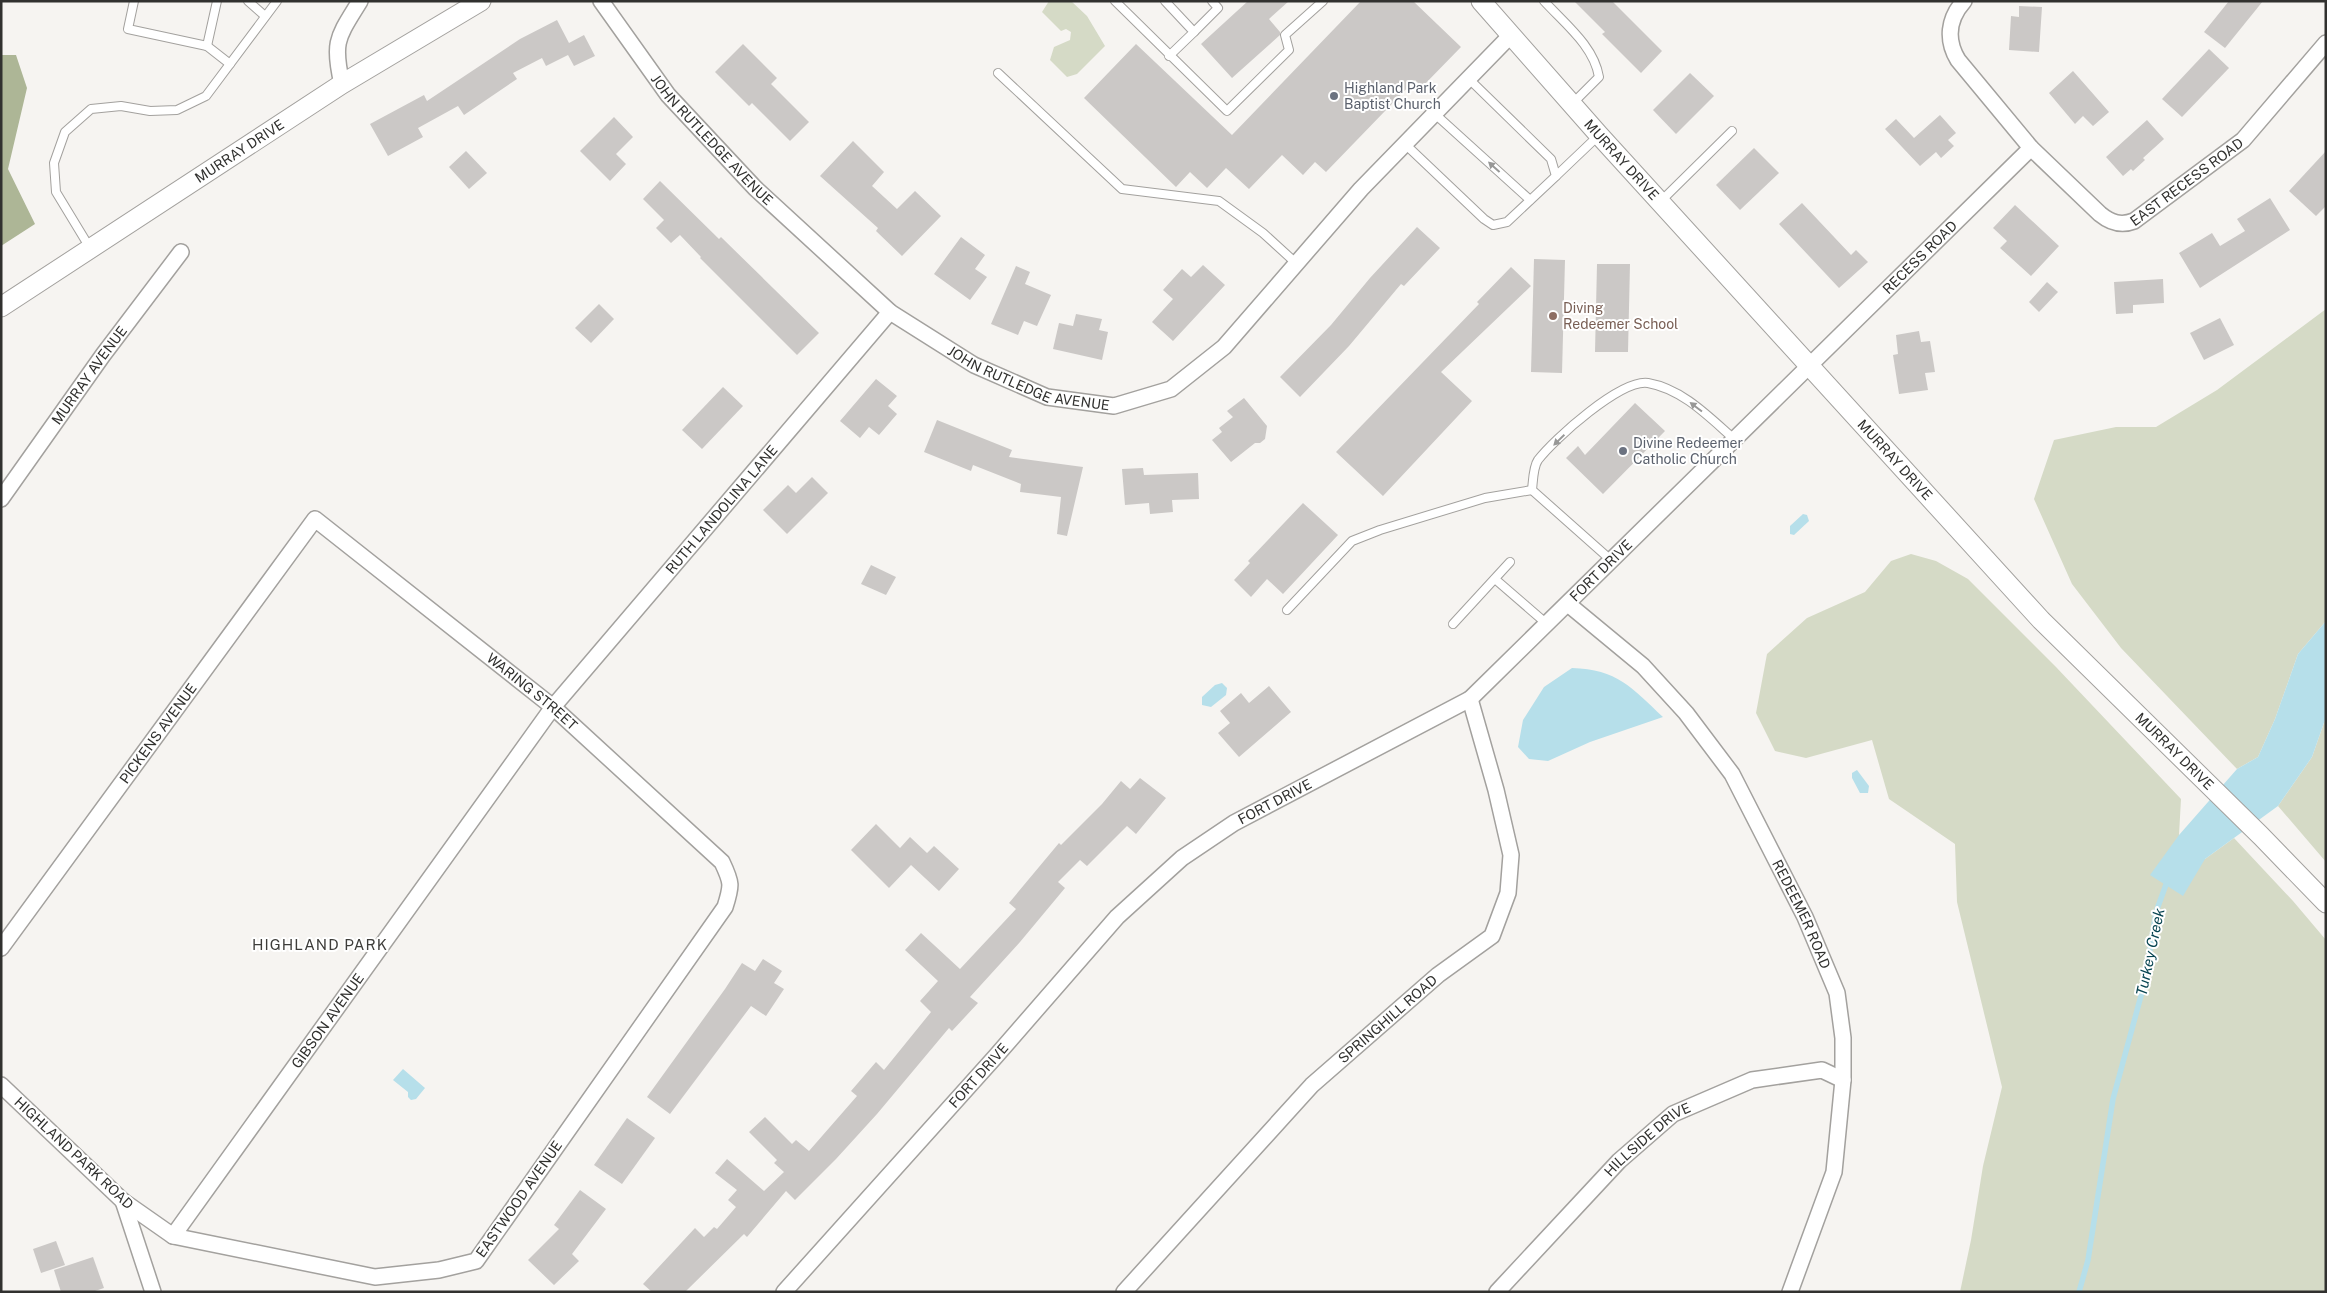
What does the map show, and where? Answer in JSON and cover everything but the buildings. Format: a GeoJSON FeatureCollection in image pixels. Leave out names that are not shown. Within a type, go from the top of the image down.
{"type":"FeatureCollection","features":[{"type":"Feature","properties":{"kind":"street"},"geometry":{"type":"LineString","coordinates":[[342,84],[336,60],[338,38],[360,1]]}},
{"type":"Feature","properties":{"kind":"street","name":"MURRAY DRIVE"},"geometry":{"type":"LineString","coordinates":[[1,307],[342,84],[481,1]]}},
{"type":"Feature","properties":{"kind":"street","name":"JOHN RUTLEDGE AVENUE"},"geometry":{"type":"LineString","coordinates":[[601,1],[668,95],[755,188],[890,312],[974,365],[1047,397],[1114,406],[1171,389],[1224,347],[1361,189],[1512,35]]}},
{"type":"Feature","properties":{"kind":"street","name":"MURRAY DRIVE"},"geometry":{"type":"LineString","coordinates":[[1481,1],[1599,135],[2041,620],[2200,775],[2326,903]]}},
{"type":"Feature","properties":{"kind":"street","name":"EAST RECESS ROAD"},"geometry":{"type":"LineString","coordinates":[[1964,1],[1952,19],[1950,32],[1953,51],[2031,148],[2105,219],[2111,222],[2127,224],[2134,221],[2243,140],[2326,43]]}},
{"type":"Feature","properties":{"kind":"street","name":"RECESS ROAD"},"geometry":{"type":"LineString","coordinates":[[1808,365],[2031,148]]}},
{"type":"Feature","properties":{"kind":"street","name":"MURRAY AVENUE"},"geometry":{"type":"LineString","coordinates":[[1,499],[103,355],[181,252]]}},
{"type":"Feature","properties":{"kind":"street","name":"RUTH LANDOLINA LANE"},"geometry":{"type":"LineString","coordinates":[[553,707],[890,312]]}},
{"type":"Feature","properties":{"kind":"street","name":"FORT DRIVE"},"geometry":{"type":"LineString","coordinates":[[784,1292],[996,1056],[1116,917],[1182,858],[1234,823],[1470,699],[1808,365]]}},
{"type":"Feature","properties":{"kind":"street","name":"WARING STREET"},"geometry":{"type":"LineString","coordinates":[[315,519],[553,707],[722,862],[731,881]]}},
{"type":"Feature","properties":{"kind":"street","name":"PICKENS AVENUE"},"geometry":{"type":"LineString","coordinates":[[1,948],[315,519]]}},
{"type":"Feature","properties":{"kind":"street","name":"REDEEMER ROAD"},"geometry":{"type":"LineString","coordinates":[[1568,604],[1643,666],[1686,713],[1732,774],[1805,917],[1837,993],[1843,1038],[1843,1080],[1834,1172],[1790,1292]]}},
{"type":"Feature","properties":{"kind":"street","name":"SPRINGHILL ROAD"},"geometry":{"type":"LineString","coordinates":[[1124,1292],[1312,1085],[1438,974],[1492,936],[1508,893],[1512,855],[1470,699]]}},
{"type":"Feature","properties":{"kind":"street","name":"GIBSON AVENUE"},"geometry":{"type":"LineString","coordinates":[[173,1236],[553,707]]}},
{"type":"Feature","properties":{"kind":"street","name":"EASTWOOD AVENUE"},"geometry":{"type":"LineString","coordinates":[[173,1236],[374,1277],[439,1270],[476,1261],[726,906],[732,888],[731,881]]}},
{"type":"Feature","properties":{"kind":"street","name":"HILLSIDE DRIVE"},"geometry":{"type":"LineString","coordinates":[[1497,1292],[1620,1161],[1673,1114],[1752,1080],[1822,1070],[1843,1080]]}},
{"type":"Feature","properties":{"kind":"street","name":"HIGHLAND PARK ROAD"},"geometry":{"type":"LineString","coordinates":[[3,1089],[123,1201],[173,1236]]}},
{"type":"Feature","properties":{"kind":"street"},"geometry":{"type":"LineString","coordinates":[[123,1201],[153,1292]]}},
{"type":"Feature","properties":{"kind":"lane"},"geometry":{"type":"LineString","coordinates":[[134,1],[128,29],[206,46],[230,64]]}},
{"type":"Feature","properties":{"kind":"lane"},"geometry":{"type":"LineString","coordinates":[[206,46],[216,1]]}},
{"type":"Feature","properties":{"kind":"lane"},"geometry":{"type":"LineString","coordinates":[[248,1],[265,16]]}},
{"type":"Feature","properties":{"kind":"lane"},"geometry":{"type":"LineString","coordinates":[[90,248],[56,192],[54,163],[65,132],[91,109],[121,106],[150,111],[177,110],[206,96],[277,1]]}},
{"type":"Feature","properties":{"kind":"lane"},"geometry":{"type":"LineString","coordinates":[[1115,1],[1227,111],[1289,50],[1285,35],[1323,1]]}},
{"type":"Feature","properties":{"kind":"lane"},"geometry":{"type":"LineString","coordinates":[[1165,1],[1194,32]]}},
{"type":"Feature","properties":{"kind":"lane"},"geometry":{"type":"LineString","coordinates":[[1169,56],[1218,8],[1212,1]]}},
{"type":"Feature","properties":{"kind":"lane"},"geometry":{"type":"LineString","coordinates":[[1544,1],[1588,49],[1597,63],[1599,77],[1572,104]]}},
{"type":"Feature","properties":{"kind":"lane"},"geometry":{"type":"LineString","coordinates":[[998,73],[1122,188],[1219,201],[1263,233],[1297,264]]}},
{"type":"Feature","properties":{"kind":"lane"},"geometry":{"type":"LineString","coordinates":[[1469,79],[1551,158],[1556,176]]}},
{"type":"Feature","properties":{"kind":"lane"},"geometry":{"type":"LineString","coordinates":[[1435,114],[1530,200]]}},
{"type":"Feature","properties":{"kind":"lane"},"geometry":{"type":"LineString","coordinates":[[1660,202],[1732,131]]}},
{"type":"Feature","properties":{"kind":"lane"},"geometry":{"type":"LineString","coordinates":[[1405,144],[1484,219],[1493,225],[1507,222],[1599,135]]}},
{"type":"Feature","properties":{"kind":"lane"},"geometry":{"type":"LineString","coordinates":[[1532,490],[1536,462],[1581,418],[1617,392],[1646,383],[1672,390],[1734,438]]}},
{"type":"Feature","properties":{"kind":"lane"},"geometry":{"type":"LineString","coordinates":[[1532,490],[1612,560]]}},
{"type":"Feature","properties":{"kind":"lane"},"geometry":{"type":"LineString","coordinates":[[1287,610],[1352,541],[1380,530],[1485,498],[1532,490]]}},
{"type":"Feature","properties":{"kind":"lane"},"geometry":{"type":"LineString","coordinates":[[1453,624],[1510,562]]}},
{"type":"Feature","properties":{"kind":"lane"},"geometry":{"type":"LineString","coordinates":[[1495,579],[1547,624]]}},
{"type":"Feature","properties":{"kind":"green space"},"geometry":{"type":"Polygon","coordinates":[[[1049,1],[1071,1],[1087,16],[1105,46],[1077,74],[1067,77],[1050,60],[1054,47],[1070,40],[1071,32],[1066,29],[1061,31],[1042,12],[1049,1]]]}},
{"type":"Feature","properties":{"kind":"green space"},"geometry":{"type":"Polygon","coordinates":[[[1,55],[16,55],[27,88],[8,169],[35,224],[1,246],[1,55]]]}},
{"type":"Feature","properties":{"kind":"green space"},"geometry":{"type":"Polygon","coordinates":[[[2326,309],[2326,621],[2298,654],[2275,719],[2258,757],[2237,769],[2121,648],[2072,584],[2034,499],[2054,440],[2116,427],[2156,427],[2217,390],[2326,309]]]}},
{"type":"Feature","properties":{"kind":"green space"},"geometry":{"type":"Polygon","coordinates":[[[1911,554],[1936,561],[1968,579],[2056,667],[2181,799],[2179,835],[2205,859],[2234,838],[2293,901],[2326,940],[2326,1292],[1960,1292],[1983,1166],[2002,1087],[1957,902],[1955,844],[1889,799],[1872,740],[1806,758],[1775,751],[1756,713],[1767,654],[1807,618],[1865,592],[1891,561],[1911,554]]]}},
{"type":"Feature","properties":{"kind":"green space"},"geometry":{"type":"Polygon","coordinates":[[[2326,717],[2326,862],[2278,806],[2312,757],[2326,717]]]}},
{"type":"Feature","properties":{"kind":"water"},"geometry":{"type":"Polygon","coordinates":[[[1803,514],[1807,515],[1809,521],[1794,535],[1790,534],[1790,526],[1803,514]]]}},
{"type":"Feature","properties":{"kind":"water"},"geometry":{"type":"Polygon","coordinates":[[[2326,621],[2326,717],[2312,757],[2278,806],[2205,859],[2183,896],[2150,875],[2179,835],[2237,769],[2258,757],[2275,719],[2298,654],[2326,621]]]}},
{"type":"Feature","properties":{"kind":"water"},"geometry":{"type":"Polygon","coordinates":[[[1572,668],[1588,669],[1612,676],[1642,697],[1663,717],[1590,742],[1548,761],[1529,759],[1518,747],[1523,720],[1544,687],[1572,668]]]}},
{"type":"Feature","properties":{"kind":"water"},"geometry":{"type":"Polygon","coordinates":[[[1222,683],[1227,688],[1226,695],[1211,707],[1202,705],[1202,697],[1215,685],[1222,683]]]}},
{"type":"Feature","properties":{"kind":"water"},"geometry":{"type":"Polygon","coordinates":[[[1857,770],[1869,786],[1868,793],[1860,793],[1852,778],[1852,773],[1857,770]]]}},
{"type":"Feature","properties":{"kind":"water"},"geometry":{"type":"Polygon","coordinates":[[[403,1069],[425,1088],[416,1099],[411,1100],[408,1097],[408,1092],[393,1080],[403,1069]]]}},
{"type":"Feature","properties":{"kind":"waterway","name":"Turkey Creek"},"geometry":{"type":"LineString","coordinates":[[2079,1292],[2088,1260],[2113,1099],[2145,981],[2156,912],[2168,879]]}},
{"type":"Feature","properties":{"kind":"place","name":"Highland Park Baptist Church"},"geometry":{"type":"Point","coordinates":[1334,96]}},
{"type":"Feature","properties":{"kind":"place","name":"Diving Redeemer School"},"geometry":{"type":"Point","coordinates":[1553,316]}},
{"type":"Feature","properties":{"kind":"place","name":"Divine Redeemer Catholic Church"},"geometry":{"type":"Point","coordinates":[1623,451]}},
{"type":"Feature","properties":{"kind":"district","name":"HIGHLAND PARK"},"geometry":{"type":"Point","coordinates":[320,944]}}]}
